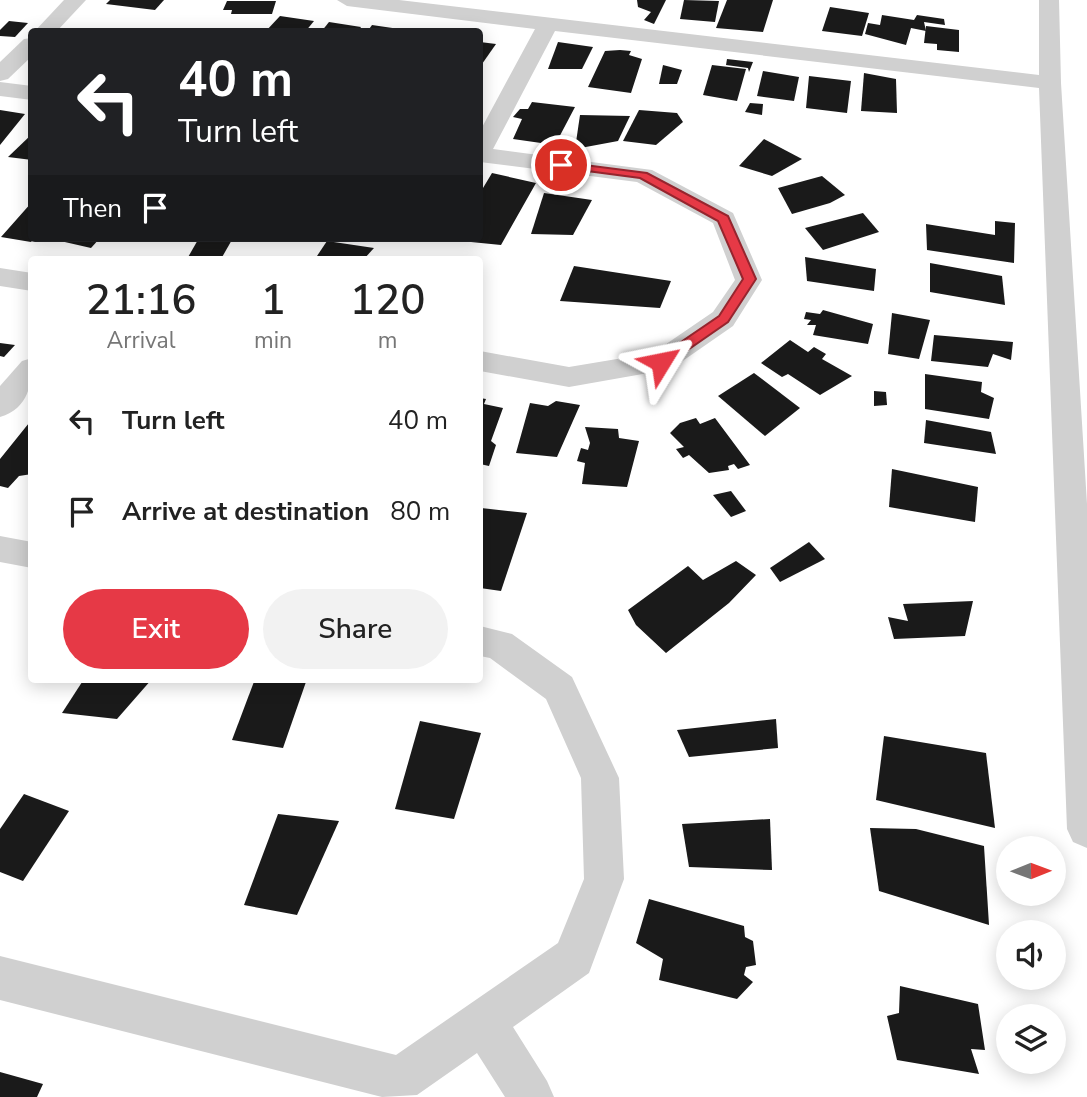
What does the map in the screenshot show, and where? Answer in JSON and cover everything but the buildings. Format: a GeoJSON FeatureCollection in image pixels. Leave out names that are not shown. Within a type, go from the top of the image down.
{"type":"FeatureCollection","features":[{"type":"Feature","properties":{"kind":"street"},"geometry":{"type":"LineString","coordinates":[[48,28],[76,0]]}},
{"type":"Feature","properties":{"kind":"street"},"geometry":{"type":"LineString","coordinates":[[347,0],[1050,83]]}},
{"type":"Feature","properties":{"kind":"street"},"geometry":{"type":"LineString","coordinates":[[1049,0],[1050,83],[1087,829]]}},
{"type":"Feature","properties":{"kind":"street"},"geometry":{"type":"LineString","coordinates":[[483,147],[548,24]]}},
{"type":"Feature","properties":{"kind":"street"},"geometry":{"type":"LineString","coordinates":[[0,74],[28,48]]}},
{"type":"Feature","properties":{"kind":"street"},"geometry":{"type":"LineString","coordinates":[[0,89],[28,92]]}},
{"type":"Feature","properties":{"kind":"street"},"geometry":{"type":"LineString","coordinates":[[483,153],[643,175],[724,219],[749,279],[723,319],[661,362],[569,377],[483,363]]}},
{"type":"Feature","properties":{"kind":"street"},"geometry":{"type":"LineString","coordinates":[[0,277],[28,281]]}},
{"type":"Feature","properties":{"kind":"street"},"geometry":{"type":"LineString","coordinates":[[0,406],[28,373]]}},
{"type":"Feature","properties":{"kind":"street"},"geometry":{"type":"LineString","coordinates":[[0,549],[28,554]]}},
{"type":"Feature","properties":{"kind":"street"},"geometry":{"type":"LineString","coordinates":[[0,978],[401,1079],[574,958],[604,879],[600,778],[559,688],[499,645],[483,642]]}},
{"type":"Feature","properties":{"kind":"street"},"geometry":{"type":"LineString","coordinates":[[483,1021],[531,1097]]}},
{"type":"Feature","properties":{"kind":"route"},"geometry":{"type":"LineString","coordinates":[[561,165],[643,175],[724,219],[749,279],[723,319],[661,362]]}}]}
